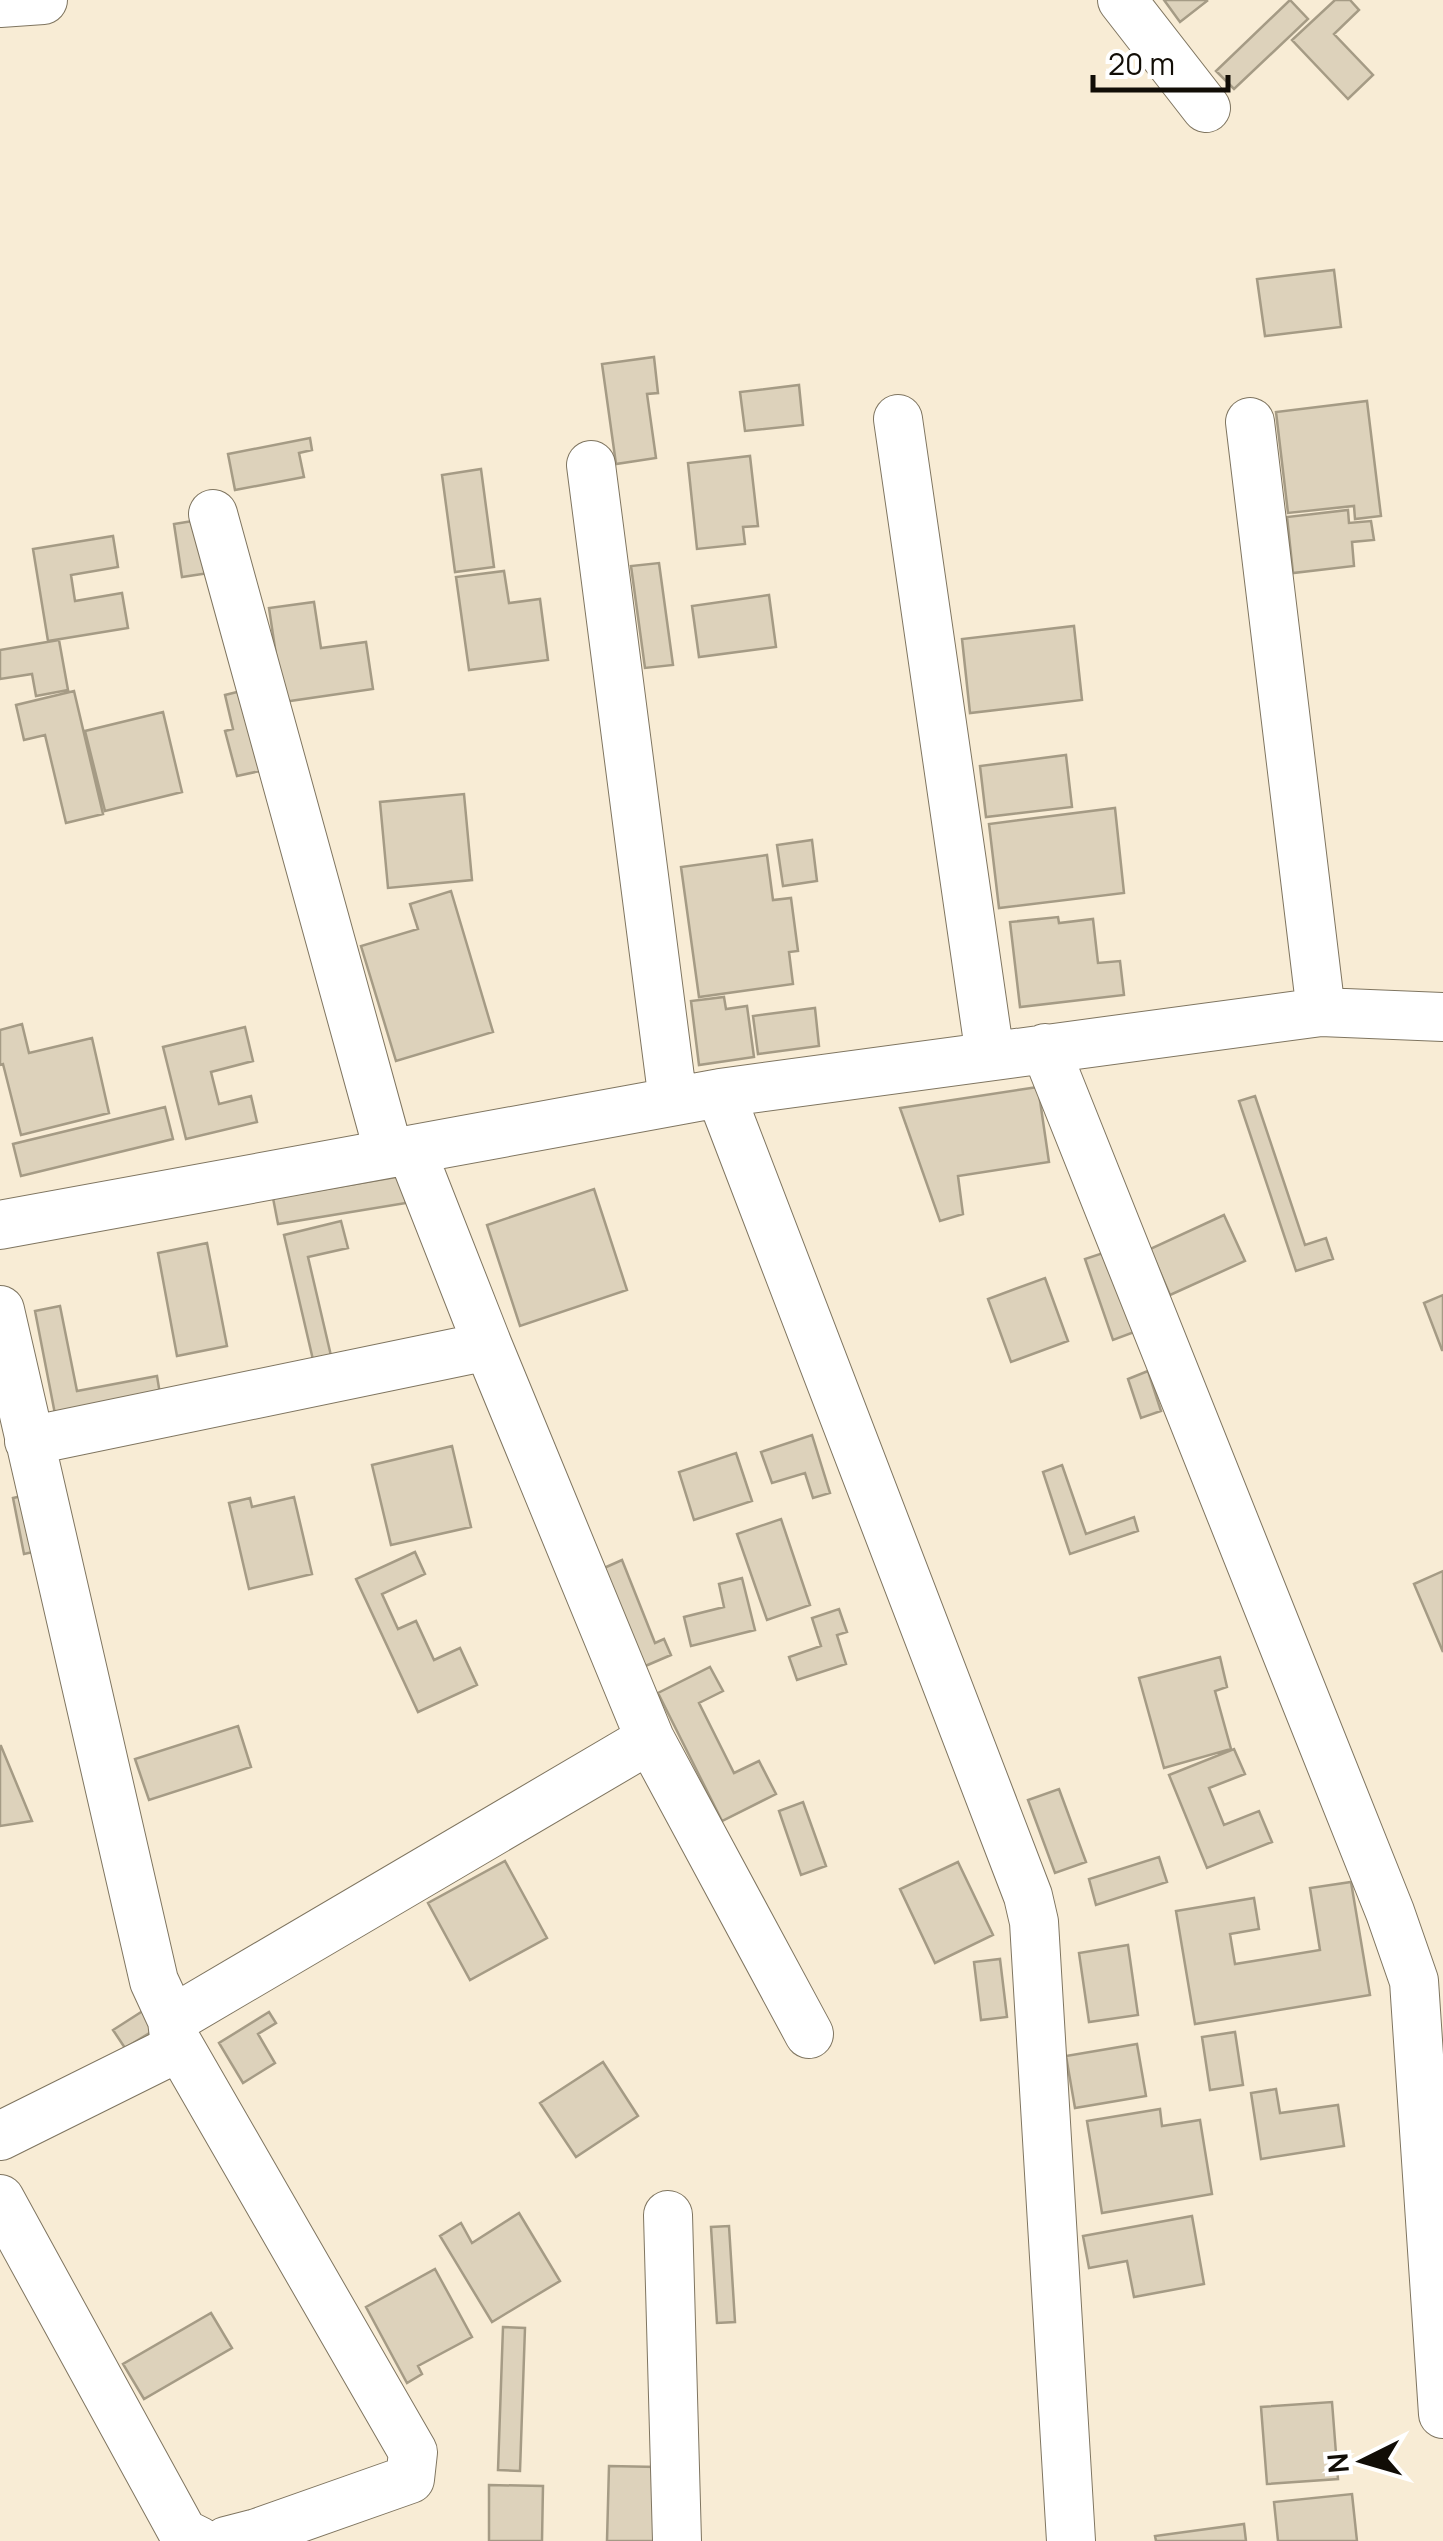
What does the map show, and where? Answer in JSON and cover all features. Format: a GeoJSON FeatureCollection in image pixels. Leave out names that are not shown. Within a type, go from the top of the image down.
{"type":"FeatureCollection","features":[{"type":"Feature","properties":{"kind":"street"},"geometry":{"type":"LineString","coordinates":[[0,3],[42,0]]}},
{"type":"Feature","properties":{"kind":"street"},"geometry":{"type":"LineString","coordinates":[[1122,0],[1206,108]]}},
{"type":"Feature","properties":{"kind":"street"},"geometry":{"type":"LineString","coordinates":[[898,419],[990,1056]]}},
{"type":"Feature","properties":{"kind":"street"},"geometry":{"type":"LineString","coordinates":[[1250,422],[1321,1012]]}},
{"type":"Feature","properties":{"kind":"street"},"geometry":{"type":"LineString","coordinates":[[591,465],[672,1101]]}},
{"type":"Feature","properties":{"kind":"street"},"geometry":{"type":"LineString","coordinates":[[213,514],[400,1151],[488,1346],[650,1739],[809,2034]]}},
{"type":"Feature","properties":{"kind":"street"},"geometry":{"type":"LineString","coordinates":[[1,1219],[720,1093],[1321,1012],[1443,1017]]}},
{"type":"Feature","properties":{"kind":"street"},"geometry":{"type":"LineString","coordinates":[[1045,1048],[1375,1875],[1414,1982],[1443,2414]]}},
{"type":"Feature","properties":{"kind":"street"},"geometry":{"type":"LineString","coordinates":[[720,1093],[1028,1896],[1034,1922],[1071,2541]]}},
{"type":"Feature","properties":{"kind":"street"},"geometry":{"type":"LineString","coordinates":[[0,1310],[154,1981],[173,2029],[413,2452],[410,2479],[247,2538]]}},
{"type":"Feature","properties":{"kind":"street"},"geometry":{"type":"LineString","coordinates":[[29,1441],[488,1346]]}},
{"type":"Feature","properties":{"kind":"street"},"geometry":{"type":"LineString","coordinates":[[0,2136],[169,2052],[173,2029],[650,1739]]}},
{"type":"Feature","properties":{"kind":"street"},"geometry":{"type":"LineString","coordinates":[[0,2199],[183,2533],[199,2541]]}},
{"type":"Feature","properties":{"kind":"street"},"geometry":{"type":"LineString","coordinates":[[668,2216],[678,2541]]}},
{"type":"Feature","properties":{"kind":"building"},"geometry":{"type":"Polygon","coordinates":[[[1164,0],[1206,0],[1207,1],[1180,22],[1164,0]]]}},
{"type":"Feature","properties":{"kind":"building"},"geometry":{"type":"Polygon","coordinates":[[[1290,0],[1308,19],[1234,89],[1216,71],[1290,0]]]}},
{"type":"Feature","properties":{"kind":"building"},"geometry":{"type":"Polygon","coordinates":[[[1335,0],[1350,0],[1359,10],[1334,34],[1373,75],[1348,99],[1292,40],[1335,0]]]}},
{"type":"Feature","properties":{"kind":"building"},"geometry":{"type":"Polygon","coordinates":[[[1334,270],[1341,327],[1265,336],[1257,279],[1334,270]]]}},
{"type":"Feature","properties":{"kind":"building"},"geometry":{"type":"Polygon","coordinates":[[[654,357],[658,393],[647,394],[656,458],[616,464],[602,364],[654,357]]]}},
{"type":"Feature","properties":{"kind":"building"},"geometry":{"type":"Polygon","coordinates":[[[799,385],[803,425],[745,431],[740,392],[799,385]]]}},
{"type":"Feature","properties":{"kind":"building"},"geometry":{"type":"Polygon","coordinates":[[[1367,401],[1381,516],[1355,519],[1354,506],[1288,513],[1276,412],[1367,401]]]}},
{"type":"Feature","properties":{"kind":"building"},"geometry":{"type":"Polygon","coordinates":[[[310,438],[312,450],[299,453],[304,477],[235,490],[228,454],[310,438]]]}},
{"type":"Feature","properties":{"kind":"building"},"geometry":{"type":"Polygon","coordinates":[[[750,456],[758,526],[743,527],[745,544],[697,549],[688,463],[750,456]]]}},
{"type":"Feature","properties":{"kind":"building"},"geometry":{"type":"Polygon","coordinates":[[[481,469],[494,567],[455,572],[442,475],[481,469]]]}},
{"type":"Feature","properties":{"kind":"building"},"geometry":{"type":"Polygon","coordinates":[[[1348,510],[1349,523],[1371,521],[1374,540],[1352,542],[1354,566],[1293,573],[1287,517],[1348,510]]]}},
{"type":"Feature","properties":{"kind":"building"},"geometry":{"type":"Polygon","coordinates":[[[199,520],[209,573],[182,577],[174,524],[199,520]]]}},
{"type":"Feature","properties":{"kind":"building"},"geometry":{"type":"Polygon","coordinates":[[[113,536],[118,567],[71,575],[75,601],[122,593],[128,628],[48,641],[33,549],[113,536]]]}},
{"type":"Feature","properties":{"kind":"building"},"geometry":{"type":"Polygon","coordinates":[[[659,563],[673,665],[645,668],[631,566],[659,563]]]}},
{"type":"Feature","properties":{"kind":"building"},"geometry":{"type":"Polygon","coordinates":[[[504,571],[509,603],[540,599],[548,660],[469,670],[456,577],[504,571]]]}},
{"type":"Feature","properties":{"kind":"building"},"geometry":{"type":"Polygon","coordinates":[[[769,595],[776,647],[699,657],[692,606],[769,595]]]}},
{"type":"Feature","properties":{"kind":"building"},"geometry":{"type":"Polygon","coordinates":[[[314,602],[321,648],[366,642],[373,689],[283,702],[269,608],[314,602]]]}},
{"type":"Feature","properties":{"kind":"building"},"geometry":{"type":"Polygon","coordinates":[[[1074,626],[1082,700],[970,713],[962,639],[1074,626]]]}},
{"type":"Feature","properties":{"kind":"building"},"geometry":{"type":"Polygon","coordinates":[[[59,640],[68,690],[36,696],[32,674],[0,679],[0,650],[59,640]]]}},
{"type":"Feature","properties":{"kind":"building"},"geometry":{"type":"Polygon","coordinates":[[[74,691],[103,814],[66,823],[45,735],[24,740],[16,705],[74,691]]]}},
{"type":"Feature","properties":{"kind":"building"},"geometry":{"type":"Polygon","coordinates":[[[241,691],[260,771],[237,776],[225,731],[233,729],[225,695],[241,691]]]}},
{"type":"Feature","properties":{"kind":"building"},"geometry":{"type":"Polygon","coordinates":[[[163,712],[182,792],[105,811],[85,731],[163,712]]]}},
{"type":"Feature","properties":{"kind":"building"},"geometry":{"type":"Polygon","coordinates":[[[1066,755],[1072,807],[986,817],[980,766],[1066,755]]]}},
{"type":"Feature","properties":{"kind":"building"},"geometry":{"type":"Polygon","coordinates":[[[464,794],[472,880],[388,888],[380,802],[464,794]]]}},
{"type":"Feature","properties":{"kind":"building"},"geometry":{"type":"Polygon","coordinates":[[[1115,808],[1124,893],[999,908],[989,824],[1115,808]]]}},
{"type":"Feature","properties":{"kind":"building"},"geometry":{"type":"Polygon","coordinates":[[[812,840],[817,881],[783,886],[777,845],[812,840]]]}},
{"type":"Feature","properties":{"kind":"building"},"geometry":{"type":"Polygon","coordinates":[[[767,855],[773,900],[791,898],[798,951],[789,952],[793,984],[699,997],[681,867],[767,855]]]}},
{"type":"Feature","properties":{"kind":"building"},"geometry":{"type":"Polygon","coordinates":[[[451,891],[493,1032],[396,1061],[361,946],[418,929],[410,904],[451,891]]]}},
{"type":"Feature","properties":{"kind":"building"},"geometry":{"type":"Polygon","coordinates":[[[1058,917],[1059,923],[1093,919],[1098,963],[1120,961],[1124,995],[1020,1007],[1010,922],[1058,917]]]}},
{"type":"Feature","properties":{"kind":"building"},"geometry":{"type":"Polygon","coordinates":[[[724,997],[726,1009],[747,1006],[754,1057],[699,1065],[691,1001],[724,997]]]}},
{"type":"Feature","properties":{"kind":"building"},"geometry":{"type":"Polygon","coordinates":[[[815,1008],[819,1046],[758,1054],[753,1016],[815,1008]]]}},
{"type":"Feature","properties":{"kind":"building"},"geometry":{"type":"Polygon","coordinates":[[[22,1024],[29,1053],[92,1038],[109,1113],[21,1135],[3,1064],[0,1065],[0,1030],[22,1024]]]}},
{"type":"Feature","properties":{"kind":"building"},"geometry":{"type":"Polygon","coordinates":[[[245,1027],[253,1061],[211,1072],[219,1104],[251,1096],[257,1122],[186,1139],[163,1047],[245,1027]]]}},
{"type":"Feature","properties":{"kind":"building"},"geometry":{"type":"Polygon","coordinates":[[[1038,1087],[1049,1162],[958,1176],[963,1214],[940,1221],[900,1108],[1038,1087]]]}},
{"type":"Feature","properties":{"kind":"building"},"geometry":{"type":"Polygon","coordinates":[[[1255,1096],[1305,1245],[1326,1238],[1333,1259],[1296,1271],[1239,1101],[1255,1096]]]}},
{"type":"Feature","properties":{"kind":"building"},"geometry":{"type":"Polygon","coordinates":[[[165,1107],[173,1139],[21,1176],[13,1144],[165,1107]]]}},
{"type":"Feature","properties":{"kind":"building"},"geometry":{"type":"Polygon","coordinates":[[[402,1176],[406,1203],[278,1224],[273,1198],[402,1176]]]}},
{"type":"Feature","properties":{"kind":"building"},"geometry":{"type":"Polygon","coordinates":[[[594,1189],[627,1290],[520,1326],[487,1225],[594,1189]]]}},
{"type":"Feature","properties":{"kind":"building"},"geometry":{"type":"Polygon","coordinates":[[[1224,1215],[1245,1261],[1170,1295],[1150,1249],[1224,1215]]]}},
{"type":"Feature","properties":{"kind":"building"},"geometry":{"type":"Polygon","coordinates":[[[341,1221],[348,1248],[308,1257],[332,1360],[314,1364],[284,1235],[341,1221]]]}},
{"type":"Feature","properties":{"kind":"building"},"geometry":{"type":"Polygon","coordinates":[[[207,1243],[227,1346],[177,1356],[158,1253],[207,1243]]]}},
{"type":"Feature","properties":{"kind":"building"},"geometry":{"type":"Polygon","coordinates":[[[1109,1251],[1137,1331],[1113,1340],[1085,1259],[1109,1251]]]}},
{"type":"Feature","properties":{"kind":"building"},"geometry":{"type":"Polygon","coordinates":[[[1045,1278],[1068,1341],[1011,1362],[988,1299],[1045,1278]]]}},
{"type":"Feature","properties":{"kind":"building"},"geometry":{"type":"Polygon","coordinates":[[[1443,1295],[1443,1350],[1442,1350],[1424,1303],[1443,1295]]]}},
{"type":"Feature","properties":{"kind":"building"},"geometry":{"type":"Polygon","coordinates":[[[60,1306],[77,1391],[157,1376],[160,1394],[55,1414],[35,1311],[60,1306]]]}},
{"type":"Feature","properties":{"kind":"building"},"geometry":{"type":"Polygon","coordinates":[[[1148,1371],[1161,1411],[1141,1418],[1128,1379],[1148,1371]]]}},
{"type":"Feature","properties":{"kind":"building"},"geometry":{"type":"Polygon","coordinates":[[[812,1435],[830,1493],[813,1498],[805,1473],[772,1483],[761,1452],[812,1435]]]}},
{"type":"Feature","properties":{"kind":"building"},"geometry":{"type":"Polygon","coordinates":[[[452,1446],[471,1527],[391,1545],[372,1465],[452,1446]]]}},
{"type":"Feature","properties":{"kind":"building"},"geometry":{"type":"Polygon","coordinates":[[[736,1453],[752,1501],[694,1520],[679,1472],[736,1453]]]}},
{"type":"Feature","properties":{"kind":"building"},"geometry":{"type":"Polygon","coordinates":[[[1062,1465],[1086,1534],[1134,1517],[1138,1531],[1070,1554],[1043,1472],[1062,1465]]]}},
{"type":"Feature","properties":{"kind":"building"},"geometry":{"type":"Polygon","coordinates":[[[31,1494],[42,1550],[24,1554],[13,1498],[31,1494]]]}},
{"type":"Feature","properties":{"kind":"building"},"geometry":{"type":"Polygon","coordinates":[[[294,1497],[312,1574],[249,1589],[229,1503],[250,1498],[252,1507],[294,1497]]]}},
{"type":"Feature","properties":{"kind":"building"},"geometry":{"type":"Polygon","coordinates":[[[781,1519],[810,1605],[767,1620],[737,1534],[781,1519]]]}},
{"type":"Feature","properties":{"kind":"building"},"geometry":{"type":"Polygon","coordinates":[[[415,1552],[425,1574],[382,1594],[398,1629],[416,1621],[434,1660],[460,1648],[477,1685],[418,1712],[356,1579],[415,1552]]]}},
{"type":"Feature","properties":{"kind":"building"},"geometry":{"type":"Polygon","coordinates":[[[622,1560],[655,1643],[664,1639],[671,1655],[643,1667],[604,1568],[622,1560]]]}},
{"type":"Feature","properties":{"kind":"building"},"geometry":{"type":"Polygon","coordinates":[[[1443,1571],[1443,1652],[1414,1584],[1443,1571]]]}},
{"type":"Feature","properties":{"kind":"building"},"geometry":{"type":"Polygon","coordinates":[[[742,1578],[755,1630],[691,1646],[684,1617],[724,1607],[719,1584],[742,1578]]]}},
{"type":"Feature","properties":{"kind":"building"},"geometry":{"type":"Polygon","coordinates":[[[839,1609],[847,1632],[837,1635],[846,1664],[797,1680],[789,1657],[821,1646],[812,1618],[839,1609]]]}},
{"type":"Feature","properties":{"kind":"building"},"geometry":{"type":"Polygon","coordinates":[[[1220,1657],[1227,1687],[1215,1691],[1231,1749],[1164,1768],[1139,1678],[1220,1657]]]}},
{"type":"Feature","properties":{"kind":"building"},"geometry":{"type":"Polygon","coordinates":[[[710,1667],[723,1691],[699,1703],[734,1773],[759,1761],[776,1794],[722,1821],[658,1693],[710,1667]]]}},
{"type":"Feature","properties":{"kind":"building"},"geometry":{"type":"Polygon","coordinates":[[[238,1726],[251,1767],[149,1800],[135,1759],[238,1726]]]}},
{"type":"Feature","properties":{"kind":"building"},"geometry":{"type":"Polygon","coordinates":[[[1,1746],[32,1821],[0,1826],[1,1746]]]}},
{"type":"Feature","properties":{"kind":"building"},"geometry":{"type":"Polygon","coordinates":[[[1234,1749],[1245,1774],[1209,1788],[1224,1825],[1259,1811],[1272,1842],[1207,1868],[1169,1775],[1234,1749]]]}},
{"type":"Feature","properties":{"kind":"building"},"geometry":{"type":"Polygon","coordinates":[[[1059,1789],[1086,1862],[1055,1873],[1028,1800],[1059,1789]]]}},
{"type":"Feature","properties":{"kind":"building"},"geometry":{"type":"Polygon","coordinates":[[[803,1802],[826,1866],[801,1875],[779,1811],[803,1802]]]}},
{"type":"Feature","properties":{"kind":"building"},"geometry":{"type":"Polygon","coordinates":[[[1159,1857],[1167,1882],[1096,1905],[1089,1879],[1159,1857]]]}},
{"type":"Feature","properties":{"kind":"building"},"geometry":{"type":"Polygon","coordinates":[[[505,1861],[547,1938],[470,1980],[428,1903],[505,1861]]]}},
{"type":"Feature","properties":{"kind":"building"},"geometry":{"type":"Polygon","coordinates":[[[958,1862],[993,1935],[935,1963],[900,1889],[958,1862]]]}},
{"type":"Feature","properties":{"kind":"building"},"geometry":{"type":"Polygon","coordinates":[[[1351,1882],[1370,1995],[1195,2024],[1176,1911],[1254,1898],[1259,1929],[1230,1934],[1235,1964],[1320,1950],[1310,1888],[1351,1882]]]}},
{"type":"Feature","properties":{"kind":"building"},"geometry":{"type":"Polygon","coordinates":[[[1128,1945],[1138,2015],[1089,2022],[1079,1953],[1128,1945]]]}},
{"type":"Feature","properties":{"kind":"building"},"geometry":{"type":"Polygon","coordinates":[[[1000,1959],[1007,2017],[981,2020],[974,1962],[1000,1959]]]}},
{"type":"Feature","properties":{"kind":"building"},"geometry":{"type":"Polygon","coordinates":[[[149,2007],[161,2026],[125,2048],[113,2030],[149,2007]]]}},
{"type":"Feature","properties":{"kind":"building"},"geometry":{"type":"Polygon","coordinates":[[[269,2012],[276,2023],[258,2034],[275,2063],[243,2083],[219,2043],[269,2012]]]}},
{"type":"Feature","properties":{"kind":"building"},"geometry":{"type":"Polygon","coordinates":[[[1235,2032],[1243,2085],[1210,2090],[1202,2037],[1235,2032]]]}},
{"type":"Feature","properties":{"kind":"building"},"geometry":{"type":"Polygon","coordinates":[[[1137,2044],[1146,2096],[1075,2108],[1066,2056],[1137,2044]]]}},
{"type":"Feature","properties":{"kind":"building"},"geometry":{"type":"Polygon","coordinates":[[[603,2062],[638,2116],[576,2157],[540,2103],[603,2062]]]}},
{"type":"Feature","properties":{"kind":"building"},"geometry":{"type":"Polygon","coordinates":[[[1276,2089],[1280,2113],[1338,2105],[1344,2146],[1261,2159],[1251,2093],[1276,2089]]]}},
{"type":"Feature","properties":{"kind":"building"},"geometry":{"type":"Polygon","coordinates":[[[1160,2109],[1162,2126],[1200,2120],[1212,2194],[1102,2213],[1087,2121],[1160,2109]]]}},
{"type":"Feature","properties":{"kind":"building"},"geometry":{"type":"Polygon","coordinates":[[[519,2213],[560,2281],[492,2322],[440,2236],[461,2223],[472,2243],[519,2213]]]}},
{"type":"Feature","properties":{"kind":"building"},"geometry":{"type":"Polygon","coordinates":[[[1192,2216],[1204,2284],[1134,2297],[1127,2261],[1089,2268],[1083,2236],[1192,2216]]]}},
{"type":"Feature","properties":{"kind":"building"},"geometry":{"type":"Polygon","coordinates":[[[729,2226],[735,2322],[717,2323],[711,2227],[729,2226]]]}},
{"type":"Feature","properties":{"kind":"building"},"geometry":{"type":"Polygon","coordinates":[[[435,2269],[472,2337],[418,2366],[422,2374],[407,2383],[366,2307],[435,2269]]]}},
{"type":"Feature","properties":{"kind":"building"},"geometry":{"type":"Polygon","coordinates":[[[211,2313],[232,2348],[144,2399],[123,2364],[211,2313]]]}},
{"type":"Feature","properties":{"kind":"building"},"geometry":{"type":"Polygon","coordinates":[[[503,2327],[525,2328],[520,2471],[498,2470],[503,2327]]]}},
{"type":"Feature","properties":{"kind":"building"},"geometry":{"type":"Polygon","coordinates":[[[1332,2402],[1338,2479],[1267,2484],[1261,2407],[1332,2402]]]}},
{"type":"Feature","properties":{"kind":"building"},"geometry":{"type":"Polygon","coordinates":[[[609,2466],[658,2467],[657,2541],[607,2541],[609,2466]]]}},
{"type":"Feature","properties":{"kind":"building"},"geometry":{"type":"Polygon","coordinates":[[[489,2485],[543,2486],[542,2541],[489,2541],[489,2485]]]}},
{"type":"Feature","properties":{"kind":"building"},"geometry":{"type":"Polygon","coordinates":[[[1352,2494],[1357,2541],[1278,2541],[1274,2502],[1352,2494]]]}},
{"type":"Feature","properties":{"kind":"building"},"geometry":{"type":"Polygon","coordinates":[[[1244,2524],[1246,2541],[1156,2541],[1155,2536],[1244,2524]]]}}]}
